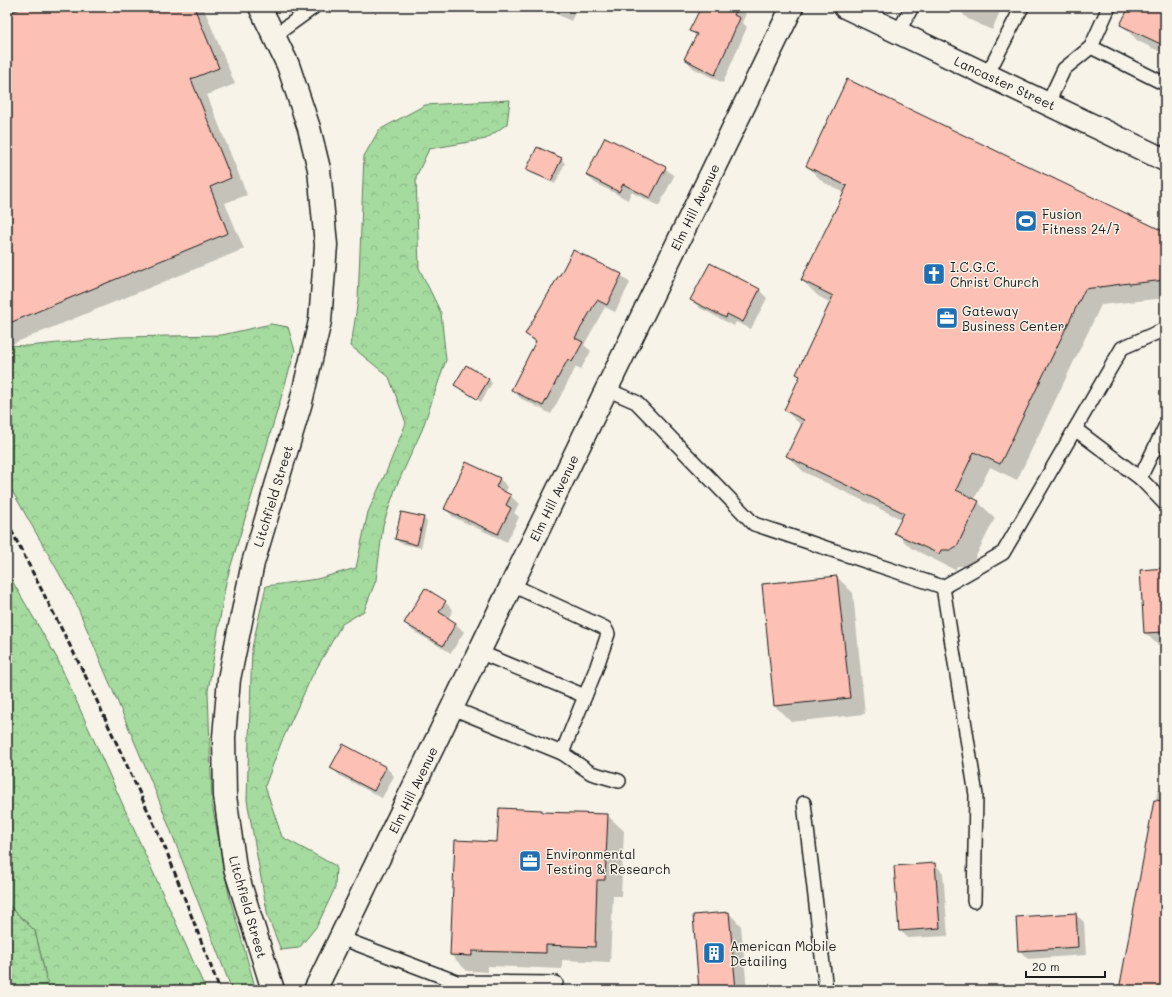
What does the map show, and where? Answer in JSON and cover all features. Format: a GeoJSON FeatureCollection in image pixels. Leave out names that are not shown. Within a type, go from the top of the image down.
{"type":"FeatureCollection","features":[{"type":"Feature","properties":{"kind":"main road","name":"Litchfield Street"},"geometry":{"type":"LineString","coordinates":[[260,7],[288,65],[309,128],[319,169],[326,245],[320,321],[301,402],[253,563],[229,679],[224,737],[224,796],[234,868],[273,990]]}},
{"type":"Feature","properties":{"kind":"main road","name":"Elm Hill Avenue"},"geometry":{"type":"LineString","coordinates":[[316,990],[792,7]]}},
{"type":"Feature","properties":{"kind":"main road","name":"Lancaster Street"},"geometry":{"type":"LineString","coordinates":[[845,7],[1165,160]]}},
{"type":"Feature","properties":{"kind":"lane"},"geometry":{"type":"LineString","coordinates":[[274,36],[314,7]]}},
{"type":"Feature","properties":{"kind":"lane"},"geometry":{"type":"LineString","coordinates":[[898,32],[912,7]]}},
{"type":"Feature","properties":{"kind":"lane"},"geometry":{"type":"LineString","coordinates":[[1048,104],[1064,70],[1091,47],[1109,7]]}},
{"type":"Feature","properties":{"kind":"lane"},"geometry":{"type":"LineString","coordinates":[[987,75],[1019,8]]}},
{"type":"Feature","properties":{"kind":"lane"},"geometry":{"type":"LineString","coordinates":[[1091,47],[1165,84]]}},
{"type":"Feature","properties":{"kind":"lane"},"geometry":{"type":"LineString","coordinates":[[606,390],[636,402],[754,524],[943,587],[1003,553],[1122,348],[1165,329]]}},
{"type":"Feature","properties":{"kind":"lane"},"geometry":{"type":"LineString","coordinates":[[1140,478],[1160,450],[1165,427]]}},
{"type":"Feature","properties":{"kind":"lane"},"geometry":{"type":"LineString","coordinates":[[1075,429],[1140,478],[1165,504]]}},
{"type":"Feature","properties":{"kind":"lane"},"geometry":{"type":"LineString","coordinates":[[512,585],[605,628],[608,634],[562,753]]}},
{"type":"Feature","properties":{"kind":"lane"},"geometry":{"type":"LineString","coordinates":[[943,587],[976,795],[974,901]]}},
{"type":"Feature","properties":{"kind":"lane"},"geometry":{"type":"LineString","coordinates":[[479,652],[585,696]]}},
{"type":"Feature","properties":{"kind":"lane"},"geometry":{"type":"LineString","coordinates":[[452,708],[562,753],[591,773],[619,781]]}},
{"type":"Feature","properties":{"kind":"lane"},"geometry":{"type":"LineString","coordinates":[[804,803],[826,990]]}},
{"type":"Feature","properties":{"kind":"lane"},"geometry":{"type":"LineString","coordinates":[[341,938],[457,982],[556,983]]}},
{"type":"Feature","properties":{"kind":"green space"},"geometry":{"type":"Polygon","coordinates":[[[510,100],[507,124],[486,139],[429,149],[416,177],[419,268],[441,313],[446,360],[422,430],[396,487],[383,525],[376,580],[364,611],[342,624],[311,678],[281,743],[265,786],[282,837],[336,866],[335,888],[317,926],[299,948],[281,950],[268,917],[247,800],[252,648],[266,586],[317,579],[356,568],[368,512],[406,423],[389,377],[351,346],[358,300],[364,156],[379,130],[425,105],[510,100]]]}},
{"type":"Feature","properties":{"kind":"green space"},"geometry":{"type":"Polygon","coordinates":[[[271,324],[288,327],[295,351],[226,582],[208,691],[212,804],[229,895],[256,990],[232,990],[157,795],[75,601],[7,482],[7,345],[28,346],[120,337],[222,335],[271,324]]]}},
{"type":"Feature","properties":{"kind":"green space"},"geometry":{"type":"Polygon","coordinates":[[[7,572],[57,658],[206,990],[49,990],[35,931],[7,904],[7,572]]]}},
{"type":"Feature","properties":{"kind":"green space"},"geometry":{"type":"Polygon","coordinates":[[[7,904],[35,931],[49,990],[7,990],[7,904]]]}},
{"type":"Feature","properties":{"kind":"building"},"geometry":{"type":"Polygon","coordinates":[[[24,7],[194,7],[219,68],[191,79],[231,178],[210,187],[228,233],[7,324],[7,14],[24,7]]]}},
{"type":"Feature","properties":{"kind":"building"},"geometry":{"type":"Polygon","coordinates":[[[701,7],[738,7],[734,15],[740,18],[715,75],[684,59],[697,34],[689,31],[701,7]]]}},
{"type":"Feature","properties":{"kind":"building"},"geometry":{"type":"Polygon","coordinates":[[[1129,7],[1165,7],[1165,46],[1120,25],[1129,7]]]}},
{"type":"Feature","properties":{"kind":"building","name":"Gateway Business Center"},"geometry":{"type":"Polygon","coordinates":[[[847,79],[1165,232],[1165,280],[1085,289],[1000,464],[974,452],[956,490],[979,501],[957,546],[950,550],[941,550],[939,554],[894,533],[904,513],[786,456],[804,420],[784,410],[800,376],[796,374],[833,296],[801,280],[847,186],[806,166],[847,79]]]}},
{"type":"Feature","properties":{"kind":"building"},"geometry":{"type":"Polygon","coordinates":[[[605,137],[666,167],[650,198],[623,184],[619,192],[586,175],[605,137]]]}},
{"type":"Feature","properties":{"kind":"building"},"geometry":{"type":"Polygon","coordinates":[[[537,147],[562,158],[551,181],[526,170],[537,147]]]}},
{"type":"Feature","properties":{"kind":"building"},"geometry":{"type":"Polygon","coordinates":[[[573,250],[622,274],[607,305],[597,300],[575,338],[583,342],[572,362],[568,359],[543,406],[511,390],[536,341],[525,334],[573,250]]]}},
{"type":"Feature","properties":{"kind":"building"},"geometry":{"type":"Polygon","coordinates":[[[710,263],[760,289],[743,322],[727,314],[726,318],[690,300],[710,263]]]}},
{"type":"Feature","properties":{"kind":"building"},"geometry":{"type":"Polygon","coordinates":[[[466,365],[489,379],[477,399],[454,385],[466,365]]]}},
{"type":"Feature","properties":{"kind":"building"},"geometry":{"type":"Polygon","coordinates":[[[466,462],[500,478],[496,487],[511,495],[506,505],[511,508],[498,534],[444,509],[466,462]]]}},
{"type":"Feature","properties":{"kind":"building"},"geometry":{"type":"Polygon","coordinates":[[[401,512],[424,517],[417,545],[395,539],[401,512]]]}},
{"type":"Feature","properties":{"kind":"building"},"geometry":{"type":"Polygon","coordinates":[[[1165,568],[1165,632],[1144,633],[1140,570],[1165,568]]]}},
{"type":"Feature","properties":{"kind":"building"},"geometry":{"type":"Polygon","coordinates":[[[837,576],[850,698],[774,706],[762,584],[837,576]]]}},
{"type":"Feature","properties":{"kind":"building"},"geometry":{"type":"Polygon","coordinates":[[[425,588],[446,601],[439,612],[456,623],[443,646],[404,623],[425,588]]]}},
{"type":"Feature","properties":{"kind":"building"},"geometry":{"type":"Polygon","coordinates":[[[343,744],[386,767],[374,791],[330,768],[343,744]]]}},
{"type":"Feature","properties":{"kind":"building"},"geometry":{"type":"Polygon","coordinates":[[[1154,800],[1165,801],[1165,990],[1119,990],[1154,800]]]}},
{"type":"Feature","properties":{"kind":"building","name":"Environmental Testing & Research"},"geometry":{"type":"Polygon","coordinates":[[[499,808],[542,810],[542,812],[608,814],[605,880],[597,880],[595,947],[546,945],[546,953],[472,951],[472,956],[450,955],[455,840],[497,842],[499,808]]]}},
{"type":"Feature","properties":{"kind":"building"},"geometry":{"type":"Polygon","coordinates":[[[935,863],[940,928],[899,931],[894,866],[935,863]]]}},
{"type":"Feature","properties":{"kind":"building","name":"American Mobile Detailing"},"geometry":{"type":"Polygon","coordinates":[[[729,912],[736,990],[699,990],[693,915],[729,912]]]}},
{"type":"Feature","properties":{"kind":"building"},"geometry":{"type":"Polygon","coordinates":[[[1076,913],[1078,947],[1018,951],[1016,917],[1076,913]]]}},
{"type":"Feature","properties":{"kind":"railway"},"geometry":{"type":"LineString","coordinates":[[7,522],[85,675],[166,850],[220,990]]}},
{"type":"Feature","properties":{"kind":"place","name":"Fusion Fitness 24/7"},"geometry":{"type":"Point","coordinates":[1026,221]}},
{"type":"Feature","properties":{"kind":"place","name":"I.C.G.C. Christ Church"},"geometry":{"type":"Point","coordinates":[934,274]}},
{"type":"Feature","properties":{"kind":"place","name":"Gateway Business Center"},"geometry":{"type":"Point","coordinates":[947,318]}},
{"type":"Feature","properties":{"kind":"place","name":"Environmental Testing & Research"},"geometry":{"type":"Point","coordinates":[530,861]}},
{"type":"Feature","properties":{"kind":"place","name":"American Mobile Detailing"},"geometry":{"type":"Point","coordinates":[714,953]}}]}
